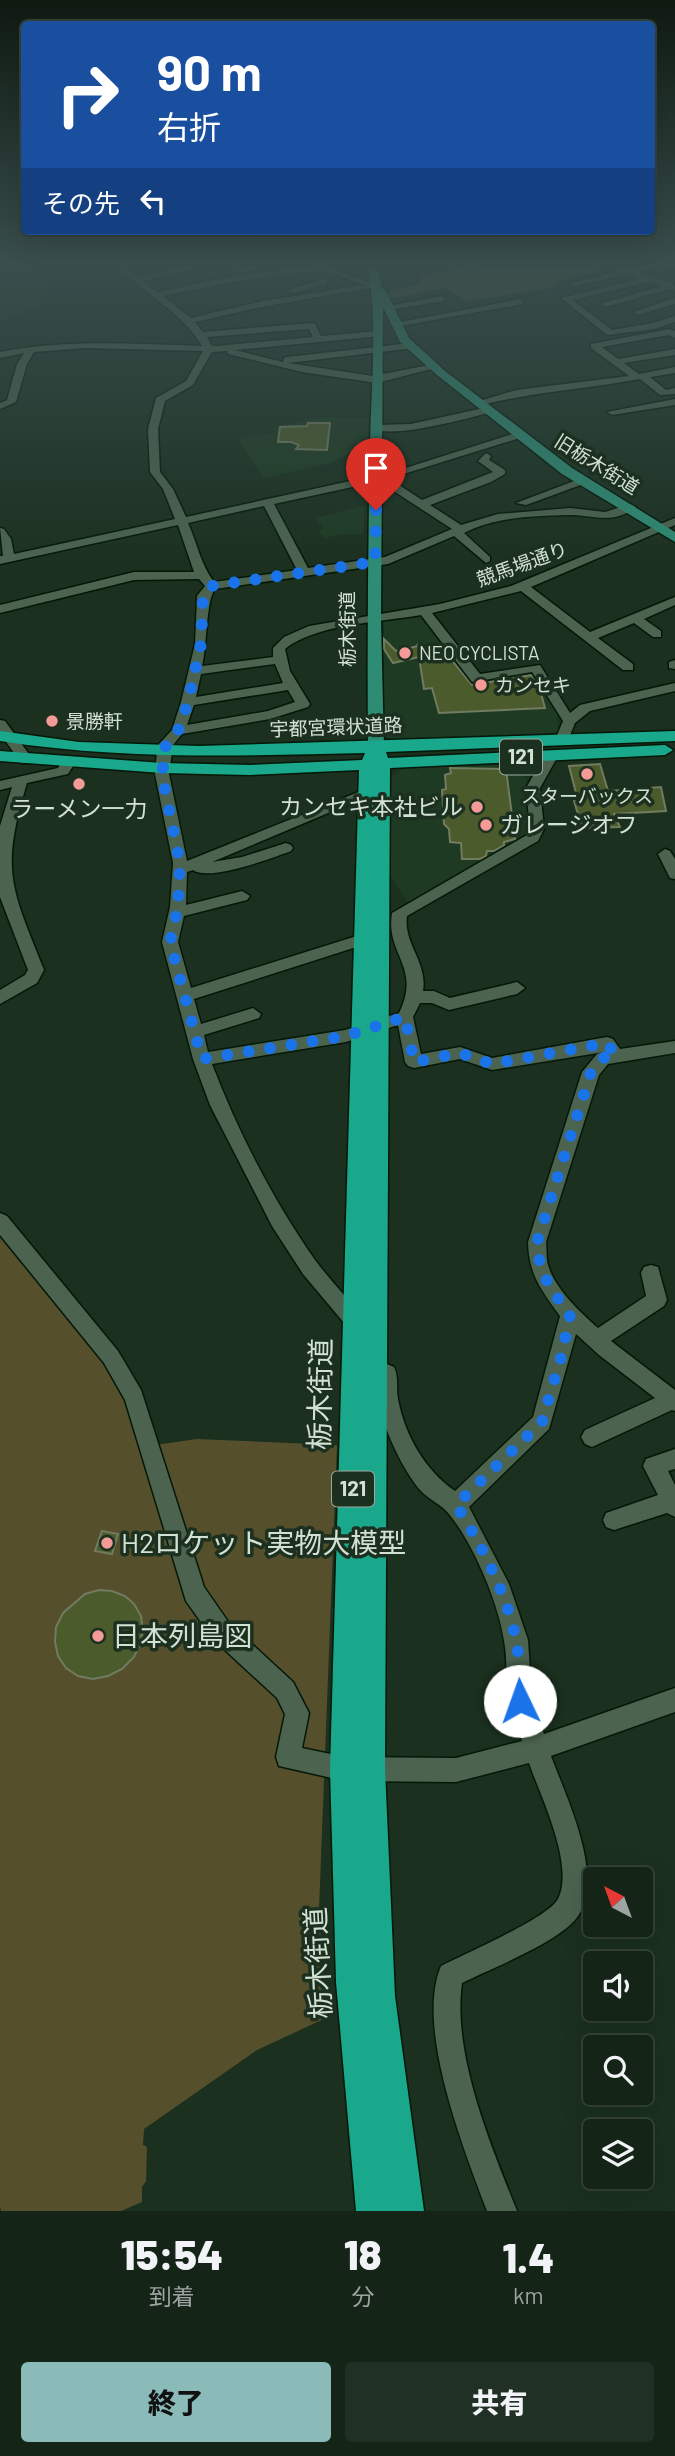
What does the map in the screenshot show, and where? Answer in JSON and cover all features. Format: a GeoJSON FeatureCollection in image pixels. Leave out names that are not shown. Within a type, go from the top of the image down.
{"type":"FeatureCollection","features":[{"type":"Feature","properties":{"kind":"highway","name":"宇都宮環状道路"},"geometry":{"type":"LineString","coordinates":[[3,733],[163,760],[250,770],[562,740],[675,736]]}},
{"type":"Feature","properties":{"kind":"highway","name":"宇都宮環状道路"},"geometry":{"type":"LineString","coordinates":[[375,759],[551,756],[675,750]]}},
{"type":"Feature","properties":{"kind":"highway","name":"宇都宮環状道路"},"geometry":{"type":"LineString","coordinates":[[0,756],[68,763],[163,760]]}},
{"type":"Feature","properties":{"kind":"highway","name":"栃木街道"},"geometry":{"type":"LineString","coordinates":[[375,759],[366,794],[363,939],[369,1030],[357,1324],[358,1769],[379,1996],[406,2211]]}},
{"type":"Feature","properties":{"kind":"highway","name":"栃木街道"},"geometry":{"type":"LineString","coordinates":[[374,2211],[352,1982],[375,759]]}},
{"type":"Feature","properties":{"kind":"main road","name":"栃木街道"},"geometry":{"type":"LineString","coordinates":[[375,759],[377,362]]}},
{"type":"Feature","properties":{"kind":"main road","name":"旧栃木街道"},"geometry":{"type":"LineString","coordinates":[[430,362],[483,407],[582,481],[675,538]]}},
{"type":"Feature","properties":{"kind":"street"},"geometry":{"type":"LineString","coordinates":[[0,406],[11,401],[23,362]]}},
{"type":"Feature","properties":{"kind":"street"},"geometry":{"type":"LineString","coordinates":[[198,362],[190,383],[160,400],[153,429],[155,472],[168,489],[206,581],[201,644],[188,702],[178,731],[166,744],[163,760],[179,871],[177,912],[170,942],[202,1059],[219,1105],[279,1221],[310,1268],[357,1324]]}},
{"type":"Feature","properties":{"kind":"street"},"geometry":{"type":"LineString","coordinates":[[280,362],[302,369],[377,379],[434,366]]}},
{"type":"Feature","properties":{"kind":"street"},"geometry":{"type":"LineString","coordinates":[[616,362],[664,393],[675,391]]}},
{"type":"Feature","properties":{"kind":"street"},"geometry":{"type":"LineString","coordinates":[[576,377],[626,369]]}},
{"type":"Feature","properties":{"kind":"street"},"geometry":{"type":"LineString","coordinates":[[377,428],[411,427],[483,407],[516,393],[593,385],[675,370]]}},
{"type":"Feature","properties":{"kind":"street"},"geometry":{"type":"LineString","coordinates":[[612,412],[675,402]]}},
{"type":"Feature","properties":{"kind":"street"},"geometry":{"type":"LineString","coordinates":[[0,531],[5,539],[4,559],[376,482],[519,435]]}},
{"type":"Feature","properties":{"kind":"street"},"geometry":{"type":"LineString","coordinates":[[421,504],[487,480],[501,472],[483,461],[486,456]]}},
{"type":"Feature","properties":{"kind":"street"},"geometry":{"type":"LineString","coordinates":[[522,503],[582,481]]}},
{"type":"Feature","properties":{"kind":"street"},"geometry":{"type":"LineString","coordinates":[[376,482],[392,485],[421,504],[458,531],[486,559]]}},
{"type":"Feature","properties":{"kind":"street"},"geometry":{"type":"LineString","coordinates":[[268,503],[305,573]]}},
{"type":"Feature","properties":{"kind":"street"},"geometry":{"type":"LineString","coordinates":[[0,609],[134,576],[206,581],[305,573],[375,562],[406,554],[498,517],[570,511],[606,516],[630,508]]}},
{"type":"Feature","properties":{"kind":"street","name":"競馬場通り"},"geometry":{"type":"LineString","coordinates":[[279,660],[279,648],[287,639],[307,631],[472,601],[522,586],[675,521]]}},
{"type":"Feature","properties":{"kind":"street"},"geometry":{"type":"LineString","coordinates":[[522,586],[628,667]]}},
{"type":"Feature","properties":{"kind":"street"},"geometry":{"type":"LineString","coordinates":[[590,637],[636,620],[675,601]]}},
{"type":"Feature","properties":{"kind":"street"},"geometry":{"type":"LineString","coordinates":[[424,611],[477,679],[535,668],[547,684],[559,711],[570,720]]}},
{"type":"Feature","properties":{"kind":"street"},"geometry":{"type":"LineString","coordinates":[[636,620],[657,634]]}},
{"type":"Feature","properties":{"kind":"street"},"geometry":{"type":"LineString","coordinates":[[178,731],[270,715],[303,704],[290,687],[279,660],[195,671]]}},
{"type":"Feature","properties":{"kind":"street"},"geometry":{"type":"LineString","coordinates":[[188,702],[290,687]]}},
{"type":"Feature","properties":{"kind":"street"},"geometry":{"type":"LineString","coordinates":[[562,740],[565,727],[577,713],[599,703],[675,687]]}},
{"type":"Feature","properties":{"kind":"street"},"geometry":{"type":"LineString","coordinates":[[3,733],[26,760]]}},
{"type":"Feature","properties":{"kind":"street"},"geometry":{"type":"LineString","coordinates":[[551,756],[534,788],[537,829],[533,838],[400,913],[400,934],[416,971],[416,997],[405,1017],[414,1062],[460,1053],[492,1064],[607,1043],[616,1056]]}},
{"type":"Feature","properties":{"kind":"street"},"geometry":{"type":"LineString","coordinates":[[0,786],[63,771],[68,763]]}},
{"type":"Feature","properties":{"kind":"street"},"geometry":{"type":"LineString","coordinates":[[0,998],[31,979],[36,970],[10,900],[2,868],[5,830],[21,780]]}},
{"type":"Feature","properties":{"kind":"street"},"geometry":{"type":"LineString","coordinates":[[179,871],[366,794]]}},
{"type":"Feature","properties":{"kind":"street"},"geometry":{"type":"LineString","coordinates":[[179,871],[243,862],[286,848]]}},
{"type":"Feature","properties":{"kind":"street"},"geometry":{"type":"LineString","coordinates":[[665,854],[675,874]]}},
{"type":"Feature","properties":{"kind":"street"},"geometry":{"type":"LineString","coordinates":[[177,912],[242,896]]}},
{"type":"Feature","properties":{"kind":"street"},"geometry":{"type":"LineString","coordinates":[[184,996],[363,939]]}},
{"type":"Feature","properties":{"kind":"street"},"geometry":{"type":"LineString","coordinates":[[416,997],[434,997],[449,1004],[516,988]]}},
{"type":"Feature","properties":{"kind":"street"},"geometry":{"type":"LineString","coordinates":[[195,1032],[253,1014]]}},
{"type":"Feature","properties":{"kind":"street"},"geometry":{"type":"LineString","coordinates":[[202,1059],[369,1030],[405,1017]]}},
{"type":"Feature","properties":{"kind":"street"},"geometry":{"type":"LineString","coordinates":[[592,1437],[675,1401],[596,1340],[570,1315],[545,1280],[538,1264],[537,1242],[591,1072],[603,1058],[675,1047]]}},
{"type":"Feature","properties":{"kind":"street"},"geometry":{"type":"LineString","coordinates":[[0,1221],[111,1357],[134,1397],[194,1593],[221,1631],[285,1690],[297,1713],[288,1757],[358,1769],[456,1770],[537,1749],[675,1700]]}},
{"type":"Feature","properties":{"kind":"street"},"geometry":{"type":"LineString","coordinates":[[596,1340],[657,1300],[651,1273]]}},
{"type":"Feature","properties":{"kind":"street"},"geometry":{"type":"LineString","coordinates":[[456,1505],[542,1422],[562,1354],[570,1315]]}},
{"type":"Feature","properties":{"kind":"street"},"geometry":{"type":"LineString","coordinates":[[387,1373],[388,1400],[409,1458],[429,1485],[456,1505],[475,1536],[501,1595],[516,1640],[520,1701],[573,1853],[576,1884],[567,1910],[545,1927],[450,1975],[445,1989],[450,2047],[486,2172],[502,2211]]}},
{"type":"Feature","properties":{"kind":"street"},"geometry":{"type":"LineString","coordinates":[[614,1520],[674,1504],[654,1466],[675,1459]]}},
{"type":"Feature","properties":{"kind":"shaded area"},"geometry":{"type":"Polygon","coordinates":[[[323,417],[368,418],[369,444],[328,464],[263,478],[237,437],[275,433],[273,427],[323,417]]]}},
{"type":"Feature","properties":{"kind":"shaded area"},"geometry":{"type":"Polygon","coordinates":[[[365,505],[363,534],[324,538],[318,530],[323,528],[315,518],[365,505]]]}},
{"type":"Feature","properties":{"kind":"shaded area"},"geometry":{"type":"Polygon","coordinates":[[[424,613],[475,680],[532,670],[556,707],[559,732],[397,742],[384,735],[384,621],[424,613]]]}},
{"type":"Feature","properties":{"kind":"shaded area"},"geometry":{"type":"Polygon","coordinates":[[[517,764],[530,788],[535,831],[520,844],[408,903],[386,869],[391,776],[404,768],[517,764]]]}},
{"type":"Feature","properties":{"kind":"shaded area"},"geometry":{"type":"Polygon","coordinates":[[[0,1229],[105,1362],[126,1401],[141,1447],[197,1439],[337,1445],[319,1909],[326,2018],[257,2050],[144,2129],[143,2145],[147,2147],[142,2202],[121,2211],[1,2211],[0,2206],[0,1229]]]}},
{"type":"Feature","properties":{"kind":"building"},"geometry":{"type":"Polygon","coordinates":[[[308,423],[330,423],[327,450],[296,449],[299,445],[278,442],[280,427],[307,426],[308,423]]]}},
{"type":"Feature","properties":{"kind":"building","name":"カンセキ"},"geometry":{"type":"Polygon","coordinates":[[[384,639],[396,651],[418,646],[417,644],[428,662],[451,659],[472,685],[531,675],[540,690],[545,708],[439,713],[432,688],[424,689],[419,657],[393,663],[384,649],[384,639]]]}},
{"type":"Feature","properties":{"kind":"building"},"geometry":{"type":"Polygon","coordinates":[[[600,764],[608,791],[661,787],[666,811],[614,814],[620,827],[582,828],[572,794],[576,793],[569,766],[600,764]]]}},
{"type":"Feature","properties":{"kind":"building","name":"カンセキ本社ビル"},"geometry":{"type":"Polygon","coordinates":[[[450,768],[506,769],[515,839],[504,842],[504,845],[494,851],[487,851],[486,856],[480,859],[462,859],[461,843],[450,842],[449,829],[444,824],[442,790],[446,789],[445,775],[451,773],[450,768]]]}},
{"type":"Feature","properties":{"kind":"building","name":"H2ロケット実物大模型"},"geometry":{"type":"Polygon","coordinates":[[[102,1531],[118,1534],[112,1554],[95,1551],[102,1531]]]}},
{"type":"Feature","properties":{"kind":"building","name":"日本列島図"},"geometry":{"type":"Polygon","coordinates":[[[99,1590],[125,1596],[134,1604],[141,1616],[143,1630],[134,1657],[122,1669],[93,1679],[78,1676],[66,1668],[58,1656],[56,1627],[63,1613],[85,1594],[99,1590]]]}},
{"type":"Feature","properties":{"kind":"place","name":"NEO CYCLISTA"},"geometry":{"type":"Point","coordinates":[405,653]}},
{"type":"Feature","properties":{"kind":"place","name":"カンセキ"},"geometry":{"type":"Point","coordinates":[481,685]}},
{"type":"Feature","properties":{"kind":"place","name":"景勝軒"},"geometry":{"type":"Point","coordinates":[52,721]}},
{"type":"Feature","properties":{"kind":"place","name":"スターバックス"},"geometry":{"type":"Point","coordinates":[587,774]}},
{"type":"Feature","properties":{"kind":"place","name":"ラーメン一力"},"geometry":{"type":"Point","coordinates":[79,784]}},
{"type":"Feature","properties":{"kind":"place","name":"カンセキ本社ビル"},"geometry":{"type":"Point","coordinates":[477,807]}},
{"type":"Feature","properties":{"kind":"place","name":"ガレージオフ"},"geometry":{"type":"Point","coordinates":[486,825]}},
{"type":"Feature","properties":{"kind":"place","name":"H2ロケット実物大模型"},"geometry":{"type":"Point","coordinates":[107,1543]}},
{"type":"Feature","properties":{"kind":"place","name":"日本列島図"},"geometry":{"type":"Point","coordinates":[98,1636]}},
{"type":"Feature","properties":{"kind":"route"},"geometry":{"type":"LineString","coordinates":[[376,510],[375,562],[211,586],[203,596],[201,644],[188,702],[178,731],[166,744],[162,768],[180,863],[178,907],[170,942],[202,1059],[346,1036],[405,1017],[414,1062],[460,1053],[492,1064],[607,1043],[616,1056],[603,1058],[591,1072],[544,1213],[537,1242],[538,1264],[545,1280],[570,1315],[562,1354],[542,1422],[498,1461],[456,1505],[475,1536],[498,1584],[516,1640],[520,1701]]}}]}
